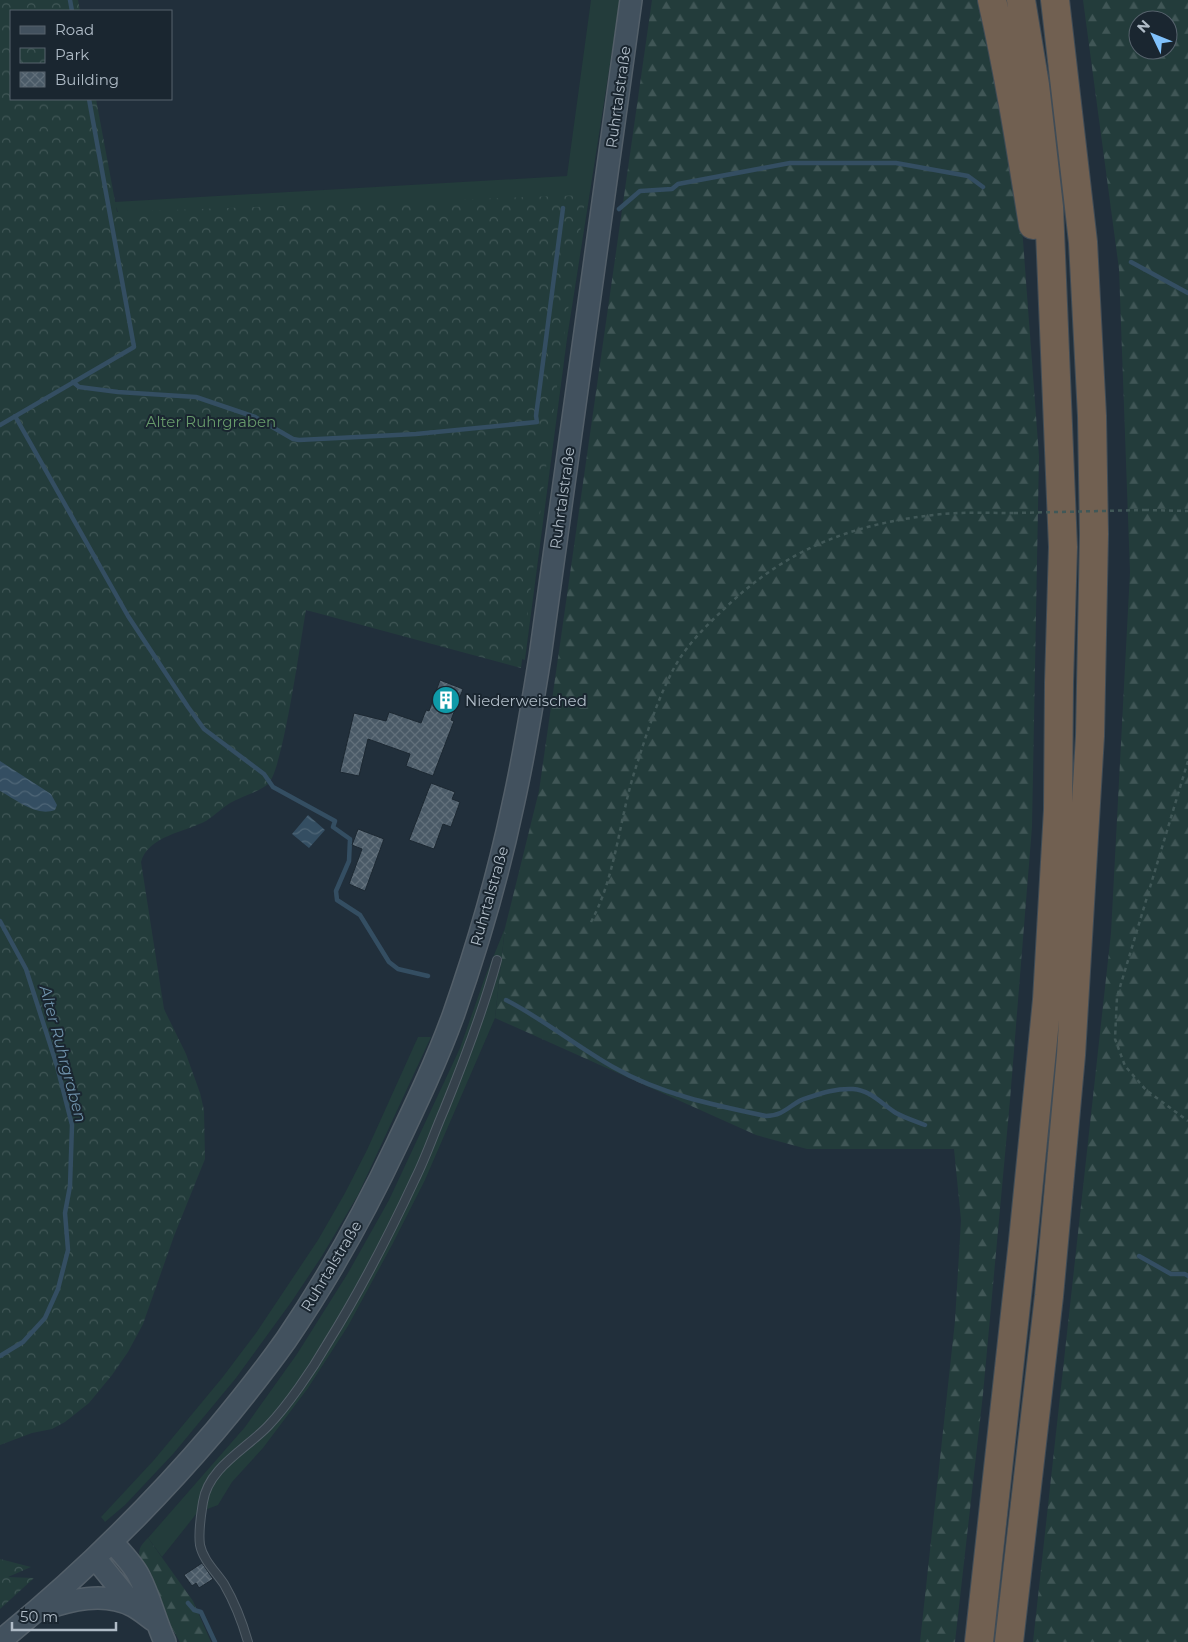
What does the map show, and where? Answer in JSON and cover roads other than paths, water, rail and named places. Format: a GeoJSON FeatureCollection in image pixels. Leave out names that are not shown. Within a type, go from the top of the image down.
{"type":"FeatureCollection","features":[{"type":"Feature","properties":{"kind":"highway"},"geometry":{"type":"LineString","coordinates":[[992,0],[1023,159],[1056,362]]}},
{"type":"Feature","properties":{"kind":"highway"},"geometry":{"type":"LineString","coordinates":[[980,1642],[1048,990],[1058,810],[1063,547],[1049,206],[1021,0]]}},
{"type":"Feature","properties":{"kind":"highway"},"geometry":{"type":"LineString","coordinates":[[1009,1642],[1049,1296],[1071,1055],[1090,736],[1094,534],[1092,416],[1083,242],[1055,0]]}},
{"type":"Feature","properties":{"kind":"main road","name":"Ruhrtalstraße"},"geometry":{"type":"LineString","coordinates":[[0,1641],[36,1612],[112,1542],[179,1472],[246,1393],[285,1341],[319,1289],[355,1227],[425,1087],[453,1017],[477,942],[501,856],[514,805],[529,722],[540,657],[631,0]]}},
{"type":"Feature","properties":{"kind":"main road"},"geometry":{"type":"LineString","coordinates":[[112,1542],[138,1574],[146,1590],[156,1622],[165,1642]]}},
{"type":"Feature","properties":{"kind":"main road"},"geometry":{"type":"LineString","coordinates":[[95,1558],[134,1607]]}},
{"type":"Feature","properties":{"kind":"main road"},"geometry":{"type":"LineString","coordinates":[[36,1612],[80,1599],[102,1598],[119,1601],[134,1607],[156,1622]]}},
{"type":"Feature","properties":{"kind":"lane"},"geometry":{"type":"LineString","coordinates":[[248,1642],[233,1600],[204,1557],[200,1545],[199,1530],[203,1499],[210,1483],[218,1472],[269,1425],[300,1384],[326,1346],[382,1246],[416,1178],[471,1044],[497,960]]}},
{"type":"Feature","properties":{"kind":"water"},"geometry":{"type":"Polygon","coordinates":[[[0,761],[51,794],[57,805],[55,810],[48,812],[34,809],[0,791],[0,761]]]}},
{"type":"Feature","properties":{"kind":"water"},"geometry":{"type":"Polygon","coordinates":[[[308,815],[325,830],[309,848],[292,834],[308,815]]]}},
{"type":"Feature","properties":{"kind":"waterway","name":"Alter Ruhrgraben"},"geometry":{"type":"LineString","coordinates":[[70,0],[72,10]]}},
{"type":"Feature","properties":{"kind":"waterway","name":"Alter Ruhrgraben"},"geometry":{"type":"LineString","coordinates":[[0,425],[134,347],[89,100]]}},
{"type":"Feature","properties":{"kind":"waterway"},"geometry":{"type":"LineString","coordinates":[[619,209],[640,191],[672,189],[678,184],[790,163],[896,163],[968,176],[983,187]]}},
{"type":"Feature","properties":{"kind":"waterway"},"geometry":{"type":"LineString","coordinates":[[73,382],[79,387],[118,392],[196,397],[255,417],[293,439],[299,440],[416,434],[537,422],[536,416],[563,208]]}},
{"type":"Feature","properties":{"kind":"waterway"},"geometry":{"type":"LineString","coordinates":[[1131,262],[1188,293]]}},
{"type":"Feature","properties":{"kind":"waterway"},"geometry":{"type":"LineString","coordinates":[[15,416],[128,616],[204,729],[264,774],[273,787],[335,821],[333,827],[350,839],[349,861],[336,891],[337,900],[360,915],[389,962],[398,969],[428,976]]}},
{"type":"Feature","properties":{"kind":"waterway","name":"Alter Ruhrgraben"},"geometry":{"type":"LineString","coordinates":[[0,921],[26,969],[57,1066],[72,1125],[70,1186],[65,1213],[68,1250],[58,1289],[45,1318],[23,1342],[0,1356]]}},
{"type":"Feature","properties":{"kind":"waterway"},"geometry":{"type":"LineString","coordinates":[[506,1000],[613,1067],[649,1085],[687,1098],[766,1116],[779,1114],[797,1102],[818,1094],[835,1090],[853,1089],[865,1092],[896,1113],[925,1125]]}},
{"type":"Feature","properties":{"kind":"waterway"},"geometry":{"type":"LineString","coordinates":[[1139,1256],[1171,1274],[1185,1274],[1188,1276]]}},
{"type":"Feature","properties":{"kind":"waterway"},"geometry":{"type":"LineString","coordinates":[[188,1603],[194,1610],[201,1612],[215,1642]]}},
{"type":"Feature","properties":{"kind":"place","name":"Niederweisched"},"geometry":{"type":"Point","coordinates":[446,700]}}]}
